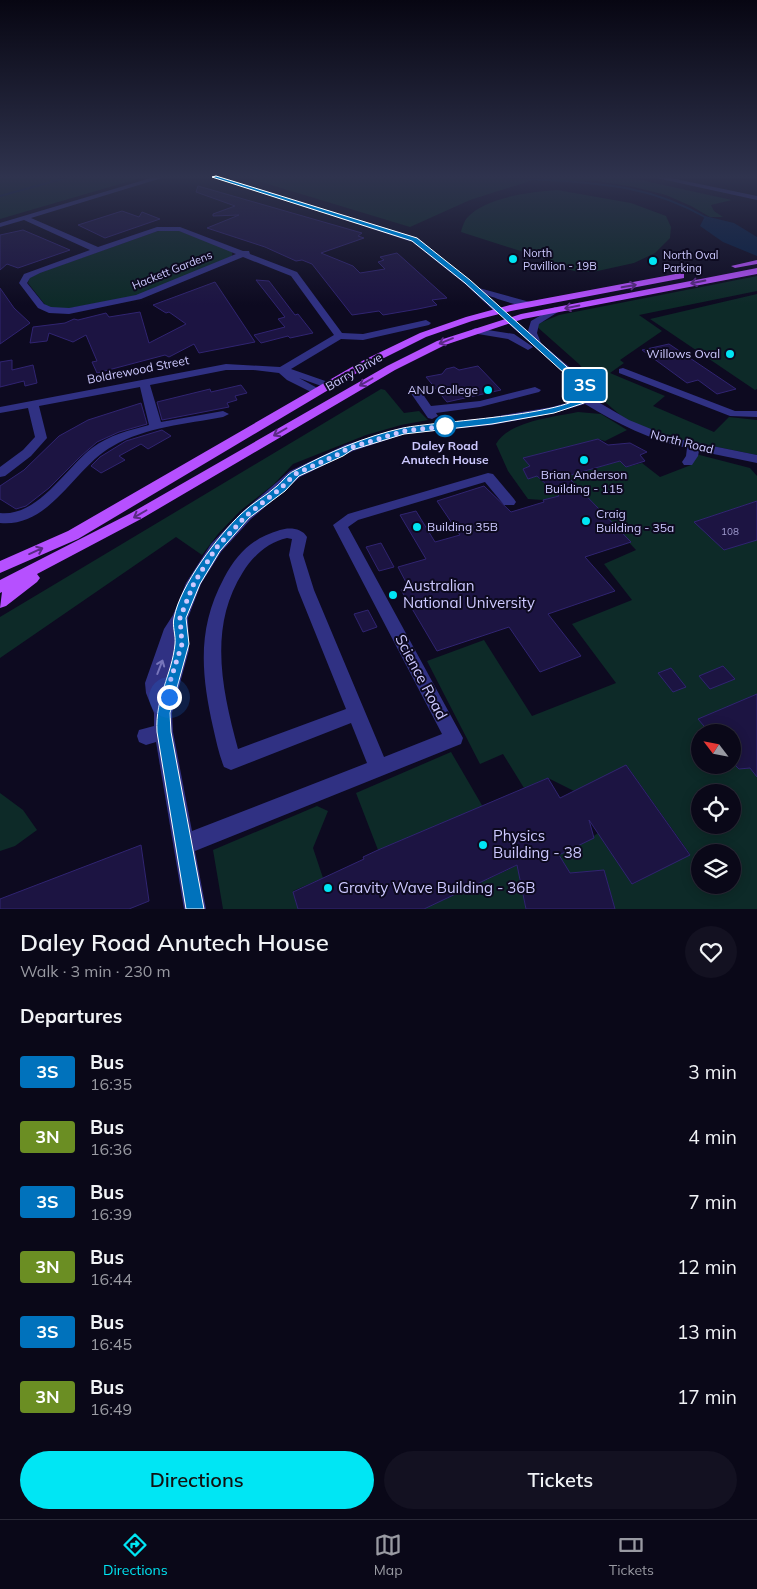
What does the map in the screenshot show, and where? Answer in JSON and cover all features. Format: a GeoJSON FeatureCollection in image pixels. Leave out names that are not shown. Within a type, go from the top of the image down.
{"type":"FeatureCollection","features":[{"type":"Feature","properties":{"kind":"main road","name":"Barry Drive"},"geometry":{"type":"LineString","coordinates":[[0,567],[73,535],[322,388],[408,342],[440,329],[499,311],[532,304],[757,262]]}},
{"type":"Feature","properties":{"kind":"main road","name":"Barry Drive"},"geometry":{"type":"LineString","coordinates":[[0,588],[45,566],[136,516],[341,396],[425,350],[509,320],[757,271]]}},
{"type":"Feature","properties":{"kind":"main road"},"geometry":{"type":"LineString","coordinates":[[499,311],[509,320]]}},
{"type":"Feature","properties":{"kind":"main road"},"geometry":{"type":"LineString","coordinates":[[322,388],[341,396]]}},
{"type":"Feature","properties":{"kind":"main road"},"geometry":{"type":"LineString","coordinates":[[0,602],[45,566]]}},
{"type":"Feature","properties":{"kind":"street"},"geometry":{"type":"LineString","coordinates":[[0,225],[20,219]]}},
{"type":"Feature","properties":{"kind":"street"},"geometry":{"type":"LineString","coordinates":[[28,219],[98,250]]}},
{"type":"Feature","properties":{"kind":"street"},"geometry":{"type":"LineString","coordinates":[[349,219],[414,240],[474,287],[499,311]]}},
{"type":"Feature","properties":{"kind":"street","name":"Hackett Gardens"},"geometry":{"type":"LineString","coordinates":[[246,254],[138,297],[69,311],[50,310],[41,306],[22,283],[27,276],[37,271],[158,229],[172,228],[246,254],[294,274],[339,336]]}},
{"type":"Feature","properties":{"kind":"street"},"geometry":{"type":"LineString","coordinates":[[474,287],[512,301],[532,304]]}},
{"type":"Feature","properties":{"kind":"street"},"geometry":{"type":"LineString","coordinates":[[538,345],[532,333],[534,323],[555,310]]}},
{"type":"Feature","properties":{"kind":"street","name":"North Road"},"geometry":{"type":"LineString","coordinates":[[509,320],[576,377],[587,394],[644,432],[693,446],[757,459]]}},
{"type":"Feature","properties":{"kind":"street"},"geometry":{"type":"LineString","coordinates":[[282,370],[339,336],[363,337],[426,323]]}},
{"type":"Feature","properties":{"kind":"street","name":"North Road"},"geometry":{"type":"LineString","coordinates":[[475,331],[498,333],[518,338],[556,372],[576,377]]}},
{"type":"Feature","properties":{"kind":"street","name":"Boldrewood Street"},"geometry":{"type":"LineString","coordinates":[[0,410],[226,367],[254,366],[282,370],[291,378],[322,388]]}},
{"type":"Feature","properties":{"kind":"street"},"geometry":{"type":"LineString","coordinates":[[623,371],[734,414],[757,414]]}},
{"type":"Feature","properties":{"kind":"street"},"geometry":{"type":"LineString","coordinates":[[144,383],[156,427]]}},
{"type":"Feature","properties":{"kind":"street"},"geometry":{"type":"LineString","coordinates":[[414,389],[439,426]]}},
{"type":"Feature","properties":{"kind":"street"},"geometry":{"type":"LineString","coordinates":[[428,410],[480,404],[535,390]]}},
{"type":"Feature","properties":{"kind":"street"},"geometry":{"type":"LineString","coordinates":[[195,909],[184,845],[158,727],[182,644],[180,618],[194,583],[216,548],[246,516],[281,488],[295,474],[349,448],[376,438],[404,431],[492,421],[554,410],[587,394]]}},
{"type":"Feature","properties":{"kind":"street"},"geometry":{"type":"LineString","coordinates":[[0,473],[27,453],[40,438],[32,404]]}},
{"type":"Feature","properties":{"kind":"street"},"geometry":{"type":"LineString","coordinates":[[0,518],[6,520],[18,518],[49,498],[96,451],[106,444],[156,427],[223,414]]}},
{"type":"Feature","properties":{"kind":"street"},"geometry":{"type":"LineString","coordinates":[[688,462],[692,456],[693,446]]}},
{"type":"Feature","properties":{"kind":"street","name":"Science Road"},"geometry":{"type":"LineString","coordinates":[[184,845],[454,738],[340,525],[353,517],[488,477],[509,502]]}},
{"type":"Feature","properties":{"kind":"street"},"geometry":{"type":"LineString","coordinates":[[357,713],[231,762],[212,678],[211,651],[214,620],[230,579],[240,562],[258,545],[287,533],[295,533],[300,537],[296,555],[306,590],[357,713],[379,768]]}},
{"type":"Feature","properties":{"kind":"green space"},"geometry":{"type":"Polygon","coordinates":[[[385,219],[427,219],[410,227],[385,219]]]}},
{"type":"Feature","properties":{"kind":"green space"},"geometry":{"type":"Polygon","coordinates":[[[466,219],[668,219],[671,227],[670,238],[655,253],[634,263],[593,272],[578,272],[560,267],[539,257],[461,232],[466,219]]]}},
{"type":"Feature","properties":{"kind":"green space"},"geometry":{"type":"Polygon","coordinates":[[[167,229],[180,231],[232,251],[232,256],[140,295],[60,310],[46,306],[28,283],[30,276],[167,229]]]}},
{"type":"Feature","properties":{"kind":"green space"},"geometry":{"type":"Polygon","coordinates":[[[757,276],[757,291],[639,315],[662,331],[620,360],[624,363],[610,373],[665,396],[653,406],[714,432],[729,417],[757,420],[757,455],[673,438],[626,420],[598,396],[599,388],[579,364],[535,325],[559,315],[757,276]]]}},
{"type":"Feature","properties":{"kind":"green space","name":"Willows Oval"},"geometry":{"type":"Polygon","coordinates":[[[757,294],[757,389],[755,390],[650,319],[757,294]]]}},
{"type":"Feature","properties":{"kind":"green space"},"geometry":{"type":"Polygon","coordinates":[[[381,389],[385,390],[404,413],[419,411],[428,420],[366,435],[293,464],[274,484],[240,511],[218,534],[202,555],[176,537],[0,658],[0,617],[381,389]]]}},
{"type":"Feature","properties":{"kind":"green space"},"geometry":{"type":"Polygon","coordinates":[[[578,412],[601,414],[627,430],[605,441],[598,439],[524,458],[530,466],[523,469],[528,479],[537,476],[544,483],[620,461],[626,467],[642,463],[660,477],[691,465],[692,453],[750,468],[757,476],[757,501],[695,522],[724,549],[757,540],[757,909],[615,909],[604,870],[570,873],[559,855],[587,841],[598,833],[633,884],[690,854],[627,766],[574,791],[548,778],[524,788],[503,754],[480,764],[427,661],[484,640],[532,716],[616,683],[572,624],[632,600],[604,564],[636,550],[580,490],[543,500],[528,499],[508,471],[496,444],[502,436],[511,430],[545,418],[578,412]]]}},
{"type":"Feature","properties":{"kind":"green space"},"geometry":{"type":"Polygon","coordinates":[[[451,752],[483,807],[378,850],[356,793],[451,752]]]}},
{"type":"Feature","properties":{"kind":"green space"},"geometry":{"type":"Polygon","coordinates":[[[0,793],[23,810],[37,830],[15,846],[0,851],[0,793]]]}},
{"type":"Feature","properties":{"kind":"green space"},"geometry":{"type":"Polygon","coordinates":[[[317,806],[328,811],[313,848],[323,878],[293,891],[298,909],[223,909],[213,850],[317,806]]]}},
{"type":"Feature","properties":{"kind":"green space"},"geometry":{"type":"Polygon","coordinates":[[[522,863],[519,876],[526,909],[424,909],[522,863]]]}},
{"type":"Feature","properties":{"kind":"water"},"geometry":{"type":"Polygon","coordinates":[[[703,219],[719,219],[734,223],[757,237],[757,256],[723,242],[700,226],[703,219]]]}},
{"type":"Feature","properties":{"kind":"building"},"geometry":{"type":"Polygon","coordinates":[[[96,219],[159,219],[105,238],[78,225],[96,219]]]}},
{"type":"Feature","properties":{"kind":"building"},"geometry":{"type":"Polygon","coordinates":[[[228,219],[315,219],[362,233],[358,236],[364,238],[321,253],[353,266],[360,273],[385,269],[378,262],[384,260],[380,257],[397,253],[447,298],[432,300],[437,305],[418,309],[383,315],[379,311],[352,315],[312,264],[302,260],[296,261],[265,247],[207,228],[228,219]]]}},
{"type":"Feature","properties":{"kind":"building"},"geometry":{"type":"Polygon","coordinates":[[[23,230],[70,250],[18,268],[7,264],[0,270],[0,235],[23,230]]]}},
{"type":"Feature","properties":{"kind":"building"},"geometry":{"type":"Polygon","coordinates":[[[256,280],[269,281],[295,315],[298,314],[313,333],[290,338],[288,336],[261,343],[254,335],[285,327],[278,319],[285,317],[256,280]]]}},
{"type":"Feature","properties":{"kind":"building"},"geometry":{"type":"Polygon","coordinates":[[[215,282],[255,342],[199,353],[194,344],[169,357],[165,355],[97,373],[92,362],[97,361],[86,335],[73,342],[49,333],[47,341],[30,343],[33,327],[65,323],[74,319],[78,320],[106,313],[109,317],[140,312],[149,343],[186,324],[169,312],[166,313],[153,305],[215,282]]]}},
{"type":"Feature","properties":{"kind":"building"},"geometry":{"type":"Polygon","coordinates":[[[0,288],[14,308],[30,323],[0,344],[0,288]]]}},
{"type":"Feature","properties":{"kind":"building"},"geometry":{"type":"Polygon","coordinates":[[[669,344],[736,389],[717,394],[698,380],[687,383],[642,350],[669,344]]]}},
{"type":"Feature","properties":{"kind":"building"},"geometry":{"type":"Polygon","coordinates":[[[12,360],[12,370],[33,365],[37,383],[25,386],[24,381],[0,387],[0,362],[12,360]]]}},
{"type":"Feature","properties":{"kind":"building"},"geometry":{"type":"Polygon","coordinates":[[[478,366],[501,390],[447,402],[426,377],[442,374],[446,369],[454,367],[459,370],[478,366]]]}},
{"type":"Feature","properties":{"kind":"building"},"geometry":{"type":"Polygon","coordinates":[[[241,385],[247,393],[235,396],[237,400],[227,403],[229,407],[162,420],[157,402],[210,389],[211,392],[241,385]]]}},
{"type":"Feature","properties":{"kind":"building"},"geometry":{"type":"Polygon","coordinates":[[[141,403],[147,424],[119,432],[97,442],[49,488],[26,506],[16,509],[0,499],[0,486],[24,470],[59,436],[88,420],[141,403]]]}},
{"type":"Feature","properties":{"kind":"building"},"geometry":{"type":"Polygon","coordinates":[[[162,430],[171,436],[148,449],[141,444],[119,456],[125,460],[101,473],[91,466],[100,457],[126,441],[162,430]]]}},
{"type":"Feature","properties":{"kind":"building"},"geometry":{"type":"Polygon","coordinates":[[[598,439],[608,445],[630,443],[647,452],[640,455],[645,461],[626,467],[620,461],[567,476],[631,542],[585,557],[615,591],[548,614],[581,656],[540,672],[509,627],[437,651],[401,590],[409,588],[398,567],[426,559],[400,515],[416,511],[435,542],[460,535],[437,501],[484,486],[511,512],[544,502],[543,500],[559,496],[537,476],[528,479],[523,469],[530,466],[523,458],[598,439]]]}},
{"type":"Feature","properties":{"kind":"building"},"geometry":{"type":"Polygon","coordinates":[[[757,501],[757,540],[724,550],[694,522],[757,501]]]}},
{"type":"Feature","properties":{"kind":"building"},"geometry":{"type":"Polygon","coordinates":[[[381,543],[394,567],[379,571],[366,547],[381,543]]]}},
{"type":"Feature","properties":{"kind":"building"},"geometry":{"type":"Polygon","coordinates":[[[368,610],[377,627],[363,632],[354,614],[368,610]]]}},
{"type":"Feature","properties":{"kind":"building"},"geometry":{"type":"Polygon","coordinates":[[[723,666],[735,679],[710,689],[699,676],[723,666]]]}},
{"type":"Feature","properties":{"kind":"building"},"geometry":{"type":"Polygon","coordinates":[[[671,668],[686,687],[673,692],[658,673],[671,668]]]}},
{"type":"Feature","properties":{"kind":"building"},"geometry":{"type":"Polygon","coordinates":[[[757,694],[757,777],[750,768],[741,769],[741,724],[702,724],[698,719],[757,694]]]}},
{"type":"Feature","properties":{"kind":"building","name":"Physics Building - 38"},"geometry":{"type":"Polygon","coordinates":[[[626,765],[690,855],[632,884],[589,820],[594,838],[559,855],[570,873],[604,870],[615,909],[526,909],[517,865],[424,909],[298,909],[293,892],[364,859],[363,857],[378,850],[548,778],[560,798],[626,765]]]}},
{"type":"Feature","properties":{"kind":"building"},"geometry":{"type":"Polygon","coordinates":[[[141,845],[149,901],[129,909],[0,909],[0,899],[141,845]]]}},
{"type":"Feature","properties":{"kind":"bus line","name":"3S"},"geometry":{"type":"LineString","coordinates":[[195,909],[164,732],[163,713],[169,697],[169,685],[181,650],[180,618],[194,583],[216,548],[246,516],[281,488],[295,474],[349,448],[376,438],[404,431],[492,421],[554,410],[581,402],[590,396],[591,392],[468,282],[414,240],[354,219]]}},
{"type":"Feature","properties":{"kind":"place","name":"North Pavillion - 19B"},"geometry":{"type":"Point","coordinates":[513,259]}},
{"type":"Feature","properties":{"kind":"place","name":"North Oval Parking"},"geometry":{"type":"Point","coordinates":[653,261]}},
{"type":"Feature","properties":{"kind":"place","name":"Willows Oval"},"geometry":{"type":"Point","coordinates":[730,354]}},
{"type":"Feature","properties":{"kind":"place","name":"ANU College"},"geometry":{"type":"Point","coordinates":[488,390]}},
{"type":"Feature","properties":{"kind":"place","name":"Daley Road Anutech House"},"geometry":{"type":"Point","coordinates":[445,426]}},
{"type":"Feature","properties":{"kind":"place","name":"Brian Anderson Building - 115"},"geometry":{"type":"Point","coordinates":[584,460]}},
{"type":"Feature","properties":{"kind":"place","name":"Craig Building - 35a"},"geometry":{"type":"Point","coordinates":[586,521]}},
{"type":"Feature","properties":{"kind":"place","name":"Building 35B"},"geometry":{"type":"Point","coordinates":[417,527]}},
{"type":"Feature","properties":{"kind":"place","name":"Australian National University"},"geometry":{"type":"Point","coordinates":[393,595]}},
{"type":"Feature","properties":{"kind":"place","name":"Physics Building - 38"},"geometry":{"type":"Point","coordinates":[483,845]}},
{"type":"Feature","properties":{"kind":"place","name":"Gravity Wave Building - 36B"},"geometry":{"type":"Point","coordinates":[328,888]}},
{"type":"Feature","properties":{"kind":"route"},"geometry":{"type":"LineString","coordinates":[[169,697],[169,685],[182,644],[180,618],[194,583],[216,548],[246,516],[281,488],[295,474],[349,448],[376,438],[404,431],[445,426]]}}]}
